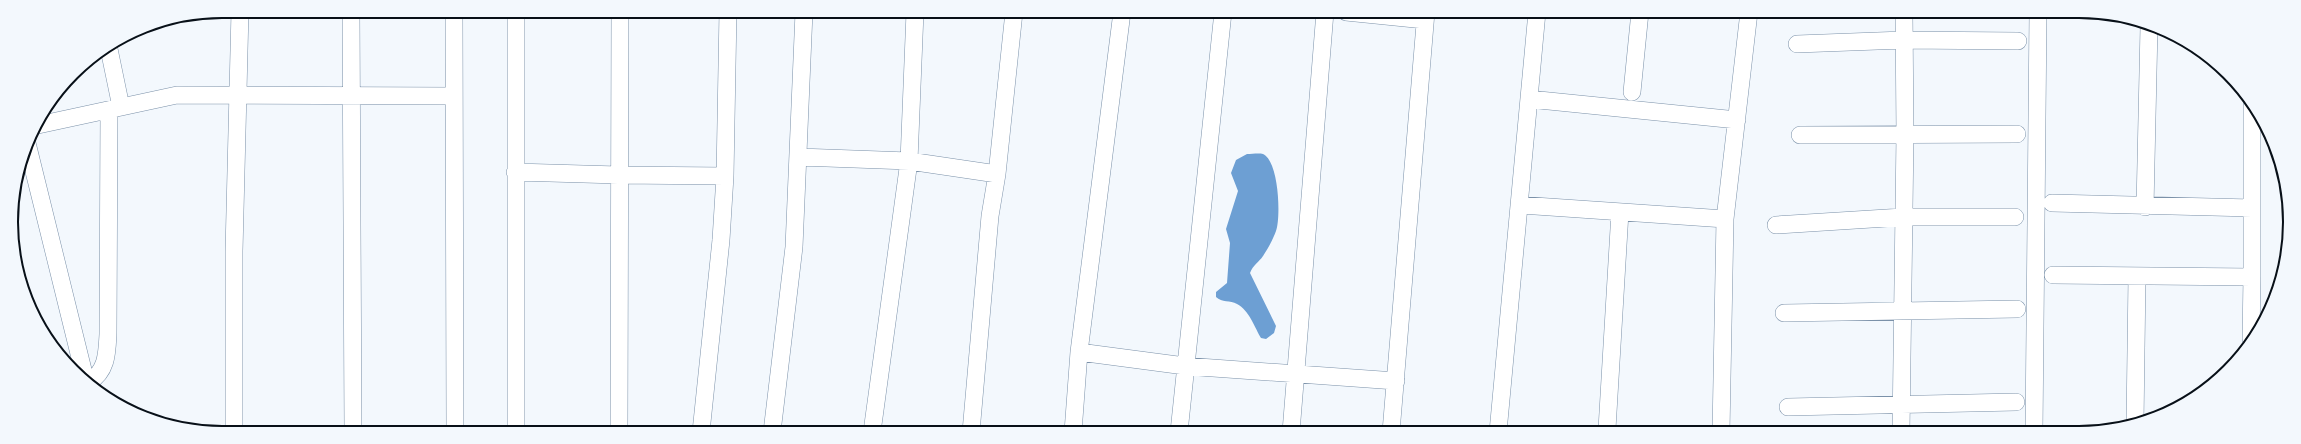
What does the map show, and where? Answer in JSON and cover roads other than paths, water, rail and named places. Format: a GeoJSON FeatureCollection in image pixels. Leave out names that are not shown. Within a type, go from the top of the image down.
{"type":"FeatureCollection","features":[{"type":"Feature","properties":{"kind":"street"},"geometry":{"type":"LineString","coordinates":[[234,426],[234,252],[240,18]]}},
{"type":"Feature","properties":{"kind":"street"},"geometry":{"type":"LineString","coordinates":[[351,18],[350,96],[353,426]]}},
{"type":"Feature","properties":{"kind":"street"},"geometry":{"type":"LineString","coordinates":[[454,18],[455,426]]}},
{"type":"Feature","properties":{"kind":"street"},"geometry":{"type":"LineString","coordinates":[[516,18],[516,426]]}},
{"type":"Feature","properties":{"kind":"street"},"geometry":{"type":"LineString","coordinates":[[619,426],[618,175],[620,18]]}},
{"type":"Feature","properties":{"kind":"street"},"geometry":{"type":"LineString","coordinates":[[702,426],[721,240],[725,176],[728,18]]}},
{"type":"Feature","properties":{"kind":"street"},"geometry":{"type":"LineString","coordinates":[[773,426],[794,247],[804,18]]}},
{"type":"Feature","properties":{"kind":"street"},"geometry":{"type":"LineString","coordinates":[[873,426],[910,161],[915,18]]}},
{"type":"Feature","properties":{"kind":"street"},"geometry":{"type":"LineString","coordinates":[[971,426],[990,216],[997,174],[1013,18]]}},
{"type":"Feature","properties":{"kind":"street"},"geometry":{"type":"LineString","coordinates":[[1073,426],[1079,352],[1121,18]]}},
{"type":"Feature","properties":{"kind":"street"},"geometry":{"type":"LineString","coordinates":[[1180,426],[1222,18]]}},
{"type":"Feature","properties":{"kind":"street"},"geometry":{"type":"LineString","coordinates":[[1292,426],[1325,18]]}},
{"type":"Feature","properties":{"kind":"street"},"geometry":{"type":"LineString","coordinates":[[1392,426],[1425,18]]}},
{"type":"Feature","properties":{"kind":"street"},"geometry":{"type":"LineString","coordinates":[[1499,426],[1536,18]]}},
{"type":"Feature","properties":{"kind":"street"},"geometry":{"type":"LineString","coordinates":[[1632,92],[1639,18]]}},
{"type":"Feature","properties":{"kind":"street"},"geometry":{"type":"LineString","coordinates":[[1721,426],[1726,218],[1748,18]]}},
{"type":"Feature","properties":{"kind":"street"},"geometry":{"type":"LineString","coordinates":[[1901,426],[1905,135],[1904,18]]}},
{"type":"Feature","properties":{"kind":"street"},"geometry":{"type":"LineString","coordinates":[[2034,426],[2038,18]]}},
{"type":"Feature","properties":{"kind":"street"},"geometry":{"type":"LineString","coordinates":[[2145,207],[2149,31]]}},
{"type":"Feature","properties":{"kind":"street"},"geometry":{"type":"LineString","coordinates":[[1797,44],[1904,40],[2018,41]]}},
{"type":"Feature","properties":{"kind":"street"},"geometry":{"type":"LineString","coordinates":[[93,380],[97,377],[104,368],[108,334],[115,108],[109,52]]}},
{"type":"Feature","properties":{"kind":"street"},"geometry":{"type":"LineString","coordinates":[[43,124],[177,95],[454,96]]}},
{"type":"Feature","properties":{"kind":"street"},"geometry":{"type":"LineString","coordinates":[[1529,99],[1737,120]]}},
{"type":"Feature","properties":{"kind":"street"},"geometry":{"type":"LineString","coordinates":[[2251,332],[2252,114]]}},
{"type":"Feature","properties":{"kind":"street"},"geometry":{"type":"LineString","coordinates":[[1800,135],[2017,134]]}},
{"type":"Feature","properties":{"kind":"street"},"geometry":{"type":"LineString","coordinates":[[30,154],[83,371]]}},
{"type":"Feature","properties":{"kind":"street"},"geometry":{"type":"LineString","coordinates":[[799,157],[910,161],[997,174]]}},
{"type":"Feature","properties":{"kind":"street"},"geometry":{"type":"LineString","coordinates":[[515,172],[725,176]]}},
{"type":"Feature","properties":{"kind":"street"},"geometry":{"type":"LineString","coordinates":[[2052,203],[2145,207],[2252,208]]}},
{"type":"Feature","properties":{"kind":"street"},"geometry":{"type":"LineString","coordinates":[[1519,205],[1726,218]]}},
{"type":"Feature","properties":{"kind":"street"},"geometry":{"type":"LineString","coordinates":[[1607,426],[1620,212]]}},
{"type":"Feature","properties":{"kind":"street"},"geometry":{"type":"LineString","coordinates":[[1776,225],[1903,217],[2015,217]]}},
{"type":"Feature","properties":{"kind":"street"},"geometry":{"type":"LineString","coordinates":[[2053,275],[2252,277]]}},
{"type":"Feature","properties":{"kind":"street"},"geometry":{"type":"LineString","coordinates":[[2135,418],[2137,277]]}},
{"type":"Feature","properties":{"kind":"street"},"geometry":{"type":"LineString","coordinates":[[1784,313],[1903,310],[2017,310]]}},
{"type":"Feature","properties":{"kind":"street"},"geometry":{"type":"LineString","coordinates":[[1079,352],[1185,366],[1396,381]]}},
{"type":"Feature","properties":{"kind":"street"},"geometry":{"type":"LineString","coordinates":[[1788,407],[2016,402]]}},
{"type":"Feature","properties":{"kind":"water"},"geometry":{"type":"Polygon","coordinates":[[[1247,154],[1263,154],[1268,159],[1272,167],[1277,190],[1278,224],[1276,231],[1267,250],[1250,273],[1276,326],[1274,333],[1266,339],[1261,338],[1245,310],[1234,303],[1218,299],[1216,297],[1216,292],[1227,283],[1230,243],[1226,229],[1238,191],[1231,173],[1236,160],[1247,154]]]}}]}
